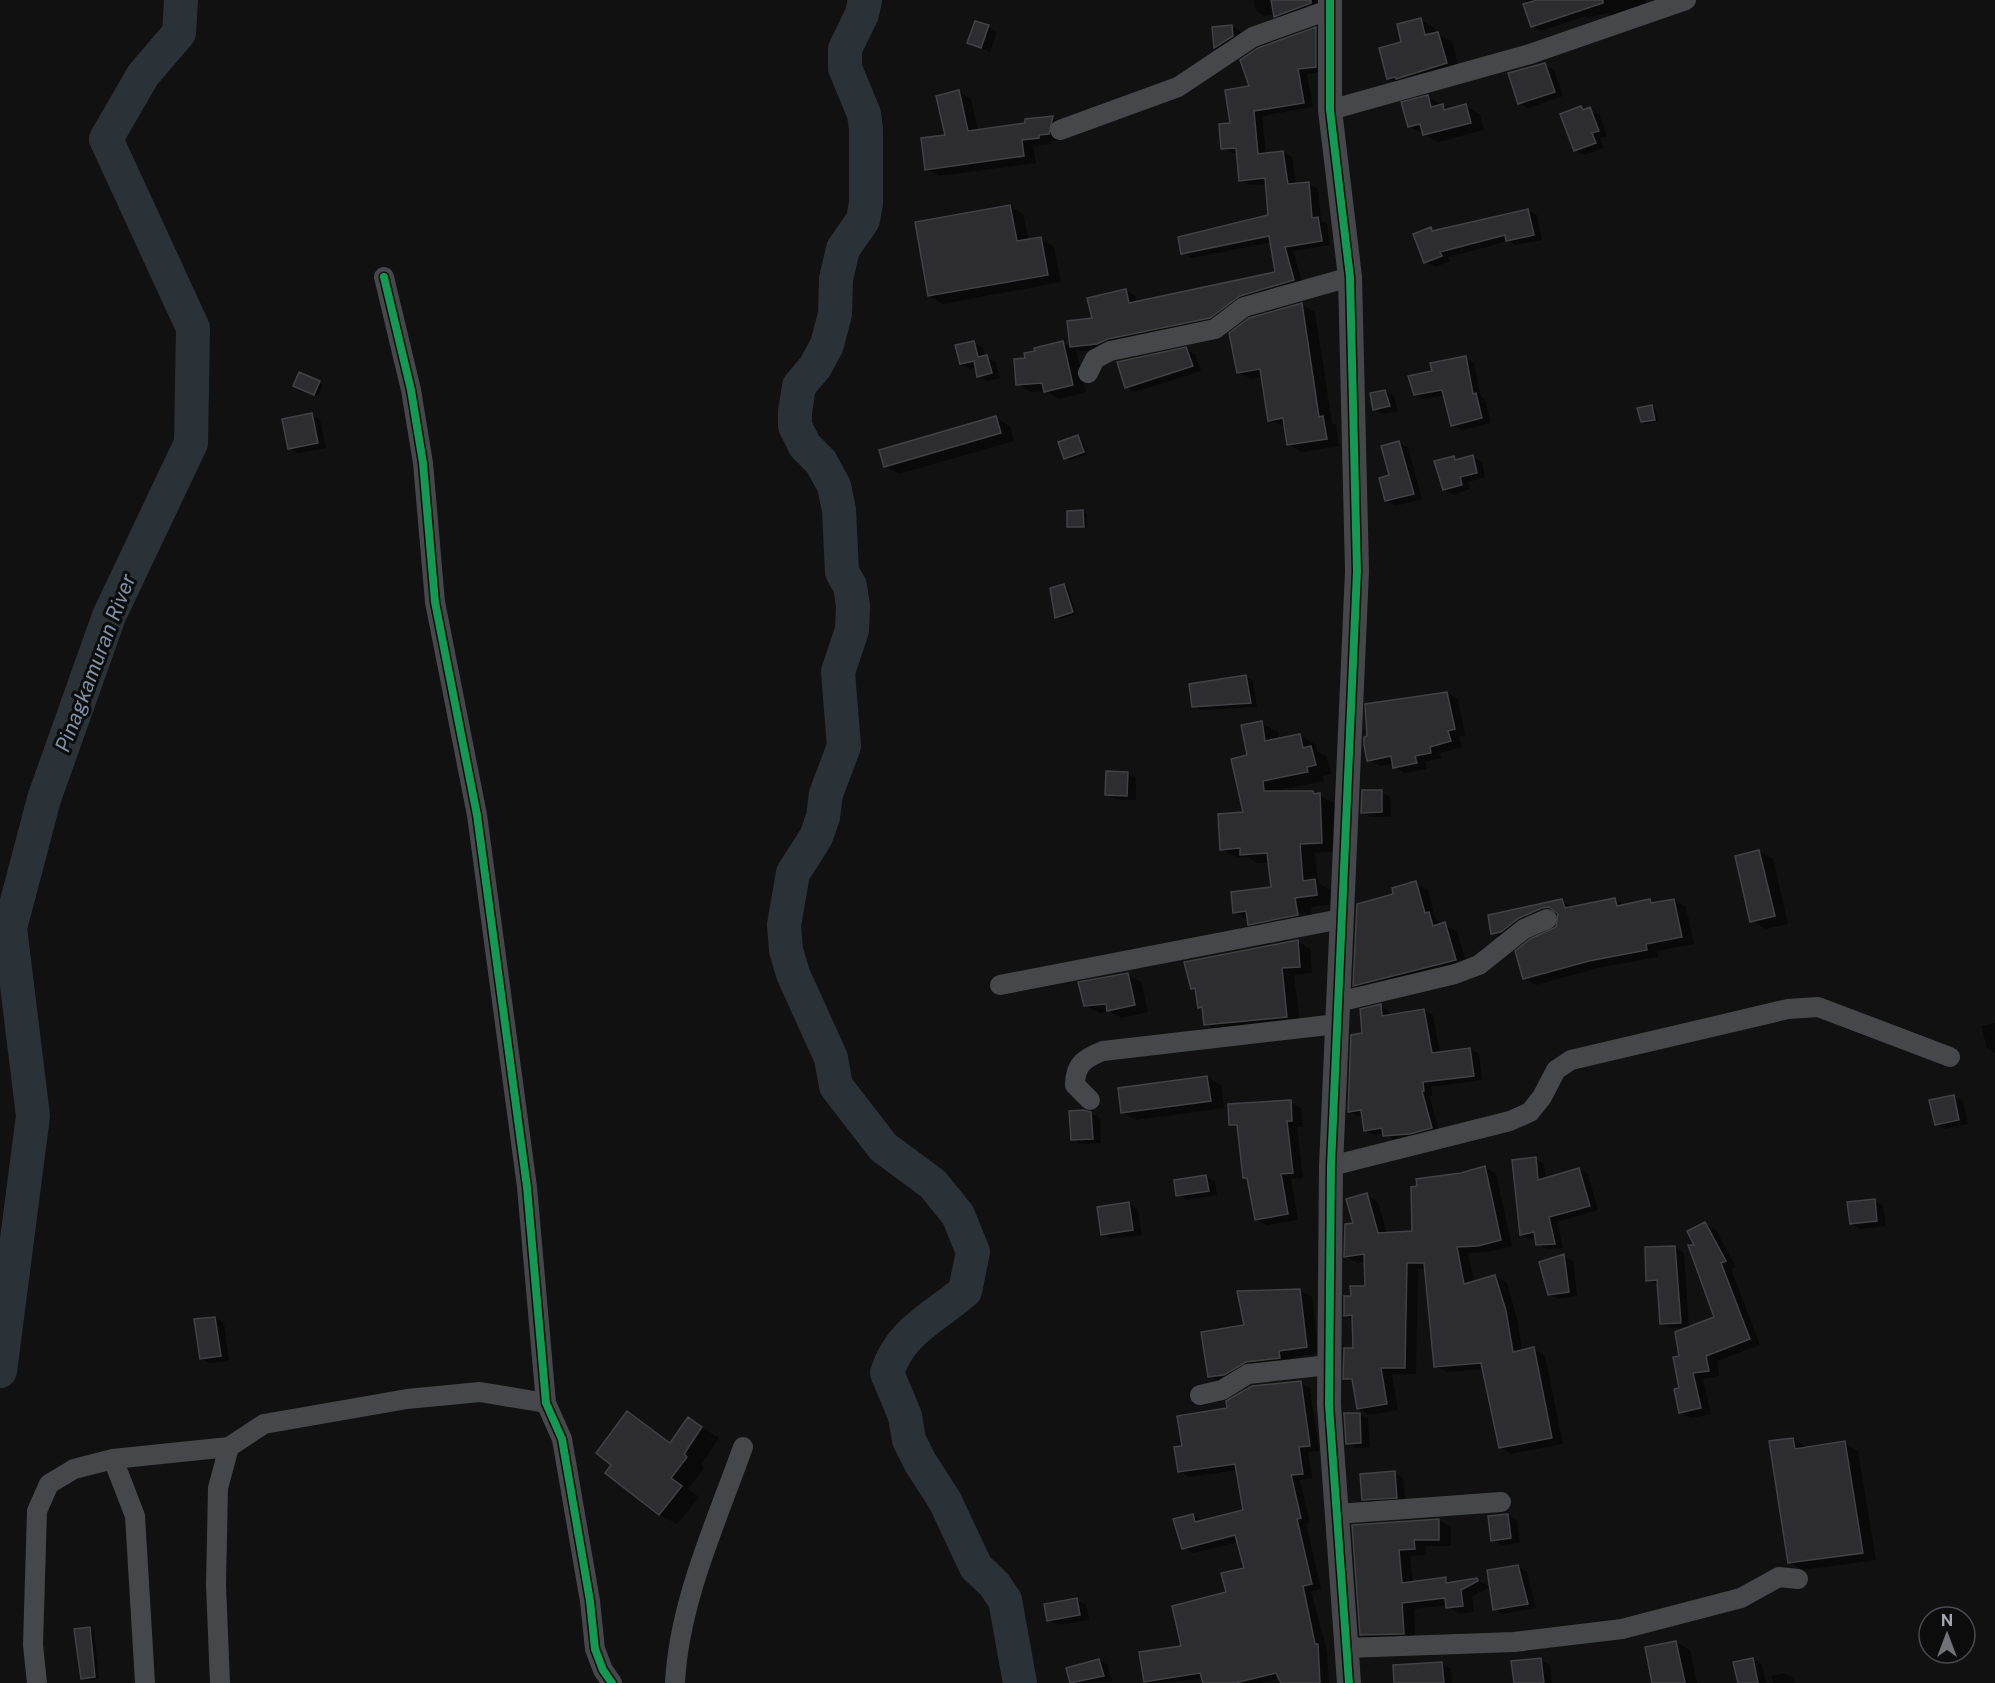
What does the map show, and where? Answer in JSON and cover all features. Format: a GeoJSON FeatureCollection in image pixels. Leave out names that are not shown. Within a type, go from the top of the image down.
{"type":"FeatureCollection","features":[{"type":"Feature","properties":{"kind":"street"},"geometry":{"type":"LineString","coordinates":[[1330,110],[1530,54],[1686,0]]}},
{"type":"Feature","properties":{"kind":"street"},"geometry":{"type":"LineString","coordinates":[[1060,130],[1178,87],[1253,37],[1330,5],[1330,110],[1350,277],[1357,571],[1331,1166],[1329,1405],[1346,1648],[1344,1682]]}},
{"type":"Feature","properties":{"kind":"street"},"geometry":{"type":"LineString","coordinates":[[384,277],[411,390],[423,463],[435,602],[477,815],[527,1187],[546,1403],[562,1438],[590,1601],[595,1649],[603,1670],[612,1683]]}},
{"type":"Feature","properties":{"kind":"street"},"geometry":{"type":"LineString","coordinates":[[1088,373],[1095,359],[1110,351],[1215,328],[1244,307],[1350,277]]}},
{"type":"Feature","properties":{"kind":"street"},"geometry":{"type":"LineString","coordinates":[[1000,985],[1341,919]]}},
{"type":"Feature","properties":{"kind":"street"},"geometry":{"type":"LineString","coordinates":[[1090,1100],[1075,1085],[1078,1066],[1085,1058],[1103,1051],[1338,1013],[1471,968],[1494,955],[1524,929],[1547,919]]}},
{"type":"Feature","properties":{"kind":"street"},"geometry":{"type":"LineString","coordinates":[[1331,1166],[1530,1112],[1556,1070],[1571,1060],[1788,1009],[1818,1007],[1950,1057]]}},
{"type":"Feature","properties":{"kind":"street"},"geometry":{"type":"LineString","coordinates":[[1200,1395],[1222,1390],[1248,1374],[1329,1365]]}},
{"type":"Feature","properties":{"kind":"street"},"geometry":{"type":"LineString","coordinates":[[37,1683],[33,1645],[37,1511],[49,1484],[74,1469],[113,1459],[228,1448],[264,1424],[407,1400],[480,1392],[546,1403]]}},
{"type":"Feature","properties":{"kind":"street"},"geometry":{"type":"LineString","coordinates":[[220,1683],[216,1585],[218,1488],[228,1448]]}},
{"type":"Feature","properties":{"kind":"street"},"geometry":{"type":"LineString","coordinates":[[675,1683],[676,1654],[684,1617],[743,1448]]}},
{"type":"Feature","properties":{"kind":"street"},"geometry":{"type":"LineString","coordinates":[[113,1459],[135,1516],[145,1683]]}},
{"type":"Feature","properties":{"kind":"street"},"geometry":{"type":"LineString","coordinates":[[1337,1514],[1501,1502]]}},
{"type":"Feature","properties":{"kind":"street"},"geometry":{"type":"LineString","coordinates":[[1346,1648],[1514,1642],[1622,1629],[1741,1598],[1779,1577],[1798,1579]]}},
{"type":"Feature","properties":{"kind":"building"},"geometry":{"type":"Polygon","coordinates":[[[1271,0],[1311,0],[1311,3],[1274,17],[1271,0]]]}},
{"type":"Feature","properties":{"kind":"building"},"geometry":{"type":"Polygon","coordinates":[[[1537,0],[1603,0],[1603,3],[1531,27],[1523,4],[1537,0]]]}},
{"type":"Feature","properties":{"kind":"building"},"geometry":{"type":"Polygon","coordinates":[[[1421,18],[1425,35],[1438,32],[1447,63],[1396,79],[1395,77],[1387,79],[1379,48],[1401,42],[1397,24],[1421,18]]]}},
{"type":"Feature","properties":{"kind":"building"},"geometry":{"type":"Polygon","coordinates":[[[975,21],[989,25],[981,48],[967,43],[975,21]]]}},
{"type":"Feature","properties":{"kind":"building"},"geometry":{"type":"Polygon","coordinates":[[[1232,25],[1233,36],[1214,48],[1212,27],[1232,25]]]}},
{"type":"Feature","properties":{"kind":"building"},"geometry":{"type":"Polygon","coordinates":[[[1316,27],[1316,67],[1298,69],[1304,103],[1254,111],[1258,154],[1283,151],[1288,184],[1309,182],[1312,218],[1318,217],[1322,241],[1285,247],[1294,280],[1240,296],[1210,318],[1108,339],[1097,344],[1070,347],[1067,321],[1092,318],[1087,298],[1126,289],[1129,303],[1275,272],[1269,236],[1181,254],[1178,237],[1268,215],[1265,178],[1239,181],[1236,148],[1221,149],[1219,124],[1230,123],[1225,90],[1249,86],[1240,60],[1258,48],[1316,27]]]}},
{"type":"Feature","properties":{"kind":"building"},"geometry":{"type":"Polygon","coordinates":[[[1545,63],[1555,92],[1518,104],[1508,73],[1545,63]]]}},
{"type":"Feature","properties":{"kind":"building"},"geometry":{"type":"Polygon","coordinates":[[[959,90],[968,131],[1025,123],[1025,119],[1053,116],[1049,134],[1022,140],[1024,156],[925,170],[921,138],[945,135],[936,96],[959,90]]]}},
{"type":"Feature","properties":{"kind":"building"},"geometry":{"type":"Polygon","coordinates":[[[1428,95],[1431,107],[1443,104],[1444,110],[1466,104],[1471,123],[1423,135],[1420,124],[1408,127],[1401,102],[1428,95]]]}},
{"type":"Feature","properties":{"kind":"building"},"geometry":{"type":"Polygon","coordinates":[[[1581,106],[1583,110],[1590,107],[1599,131],[1592,133],[1596,143],[1574,151],[1560,114],[1581,106]]]}},
{"type":"Feature","properties":{"kind":"building"},"geometry":{"type":"Polygon","coordinates":[[[1010,205],[1017,241],[1041,237],[1048,275],[928,296],[915,222],[1010,205]]]}},
{"type":"Feature","properties":{"kind":"building"},"geometry":{"type":"Polygon","coordinates":[[[1528,209],[1534,235],[1506,241],[1505,235],[1440,252],[1442,256],[1424,263],[1413,234],[1431,227],[1432,231],[1528,209]]]}},
{"type":"Feature","properties":{"kind":"building"},"geometry":{"type":"Polygon","coordinates":[[[1302,303],[1319,417],[1323,416],[1327,439],[1287,445],[1283,418],[1268,421],[1260,369],[1237,373],[1229,333],[1249,318],[1302,303]]]}},
{"type":"Feature","properties":{"kind":"building"},"geometry":{"type":"Polygon","coordinates":[[[974,341],[978,357],[987,355],[992,373],[977,377],[974,361],[960,364],[955,345],[974,341]]]}},
{"type":"Feature","properties":{"kind":"building"},"geometry":{"type":"Polygon","coordinates":[[[1063,341],[1073,385],[1044,392],[1042,383],[1016,385],[1014,359],[1025,358],[1024,353],[1035,351],[1034,348],[1063,341]]]}},
{"type":"Feature","properties":{"kind":"building"},"geometry":{"type":"Polygon","coordinates":[[[1186,347],[1193,366],[1125,388],[1117,362],[1186,347]]]}},
{"type":"Feature","properties":{"kind":"building"},"geometry":{"type":"Polygon","coordinates":[[[1466,356],[1473,394],[1476,393],[1482,418],[1451,426],[1442,390],[1414,395],[1408,376],[1432,371],[1430,363],[1466,356]]]}},
{"type":"Feature","properties":{"kind":"building"},"geometry":{"type":"Polygon","coordinates":[[[299,372],[320,381],[314,395],[293,386],[299,372]]]}},
{"type":"Feature","properties":{"kind":"building"},"geometry":{"type":"Polygon","coordinates":[[[1385,390],[1390,406],[1373,410],[1370,393],[1385,390]]]}},
{"type":"Feature","properties":{"kind":"building"},"geometry":{"type":"Polygon","coordinates":[[[1652,405],[1655,420],[1641,422],[1637,408],[1652,405]]]}},
{"type":"Feature","properties":{"kind":"building"},"geometry":{"type":"Polygon","coordinates":[[[312,413],[318,443],[288,449],[282,419],[312,413]]]}},
{"type":"Feature","properties":{"kind":"building"},"geometry":{"type":"Polygon","coordinates":[[[996,416],[1001,433],[884,467],[879,450],[996,416]]]}},
{"type":"Feature","properties":{"kind":"building"},"geometry":{"type":"Polygon","coordinates":[[[1078,435],[1084,452],[1064,459],[1058,442],[1078,435]]]}},
{"type":"Feature","properties":{"kind":"building"},"geometry":{"type":"Polygon","coordinates":[[[1399,441],[1414,494],[1385,501],[1379,478],[1389,475],[1381,446],[1399,441]]]}},
{"type":"Feature","properties":{"kind":"building"},"geometry":{"type":"Polygon","coordinates":[[[1473,455],[1477,473],[1460,477],[1462,485],[1443,490],[1434,461],[1454,456],[1455,460],[1473,455]]]}},
{"type":"Feature","properties":{"kind":"building"},"geometry":{"type":"Polygon","coordinates":[[[1083,510],[1084,527],[1067,527],[1067,511],[1083,510]]]}},
{"type":"Feature","properties":{"kind":"building"},"geometry":{"type":"Polygon","coordinates":[[[1064,584],[1073,612],[1055,618],[1050,588],[1064,584]]]}},
{"type":"Feature","properties":{"kind":"building"},"geometry":{"type":"Polygon","coordinates":[[[1246,675],[1251,703],[1192,707],[1189,684],[1246,675]]]}},
{"type":"Feature","properties":{"kind":"building"},"geometry":{"type":"Polygon","coordinates":[[[1447,692],[1455,729],[1448,731],[1451,741],[1430,747],[1431,753],[1415,756],[1417,763],[1393,768],[1391,756],[1367,761],[1364,745],[1364,737],[1367,736],[1365,704],[1447,692]]]}},
{"type":"Feature","properties":{"kind":"building"},"geometry":{"type":"Polygon","coordinates":[[[1262,721],[1265,741],[1300,734],[1303,748],[1311,746],[1316,765],[1307,767],[1308,772],[1263,781],[1264,791],[1320,793],[1322,843],[1300,844],[1303,881],[1315,879],[1317,895],[1295,898],[1298,915],[1248,925],[1246,911],[1233,913],[1231,892],[1271,887],[1267,853],[1240,855],[1240,848],[1220,850],[1218,814],[1243,812],[1231,759],[1247,755],[1241,725],[1262,721]]]}},
{"type":"Feature","properties":{"kind":"building"},"geometry":{"type":"Polygon","coordinates":[[[1106,771],[1128,772],[1127,796],[1105,795],[1106,771]]]}},
{"type":"Feature","properties":{"kind":"building"},"geometry":{"type":"Polygon","coordinates":[[[1362,790],[1382,790],[1382,812],[1361,813],[1362,790]]]}},
{"type":"Feature","properties":{"kind":"building"},"geometry":{"type":"Polygon","coordinates":[[[1759,850],[1775,916],[1750,922],[1735,856],[1759,850]]]}},
{"type":"Feature","properties":{"kind":"building"},"geometry":{"type":"Polygon","coordinates":[[[1416,881],[1425,913],[1429,912],[1433,926],[1445,922],[1456,960],[1353,986],[1357,904],[1393,894],[1392,888],[1416,881]]]}},
{"type":"Feature","properties":{"kind":"building"},"geometry":{"type":"Polygon","coordinates":[[[1615,898],[1617,906],[1650,899],[1651,903],[1674,899],[1682,937],[1646,944],[1647,950],[1589,961],[1523,979],[1515,951],[1530,939],[1556,927],[1558,914],[1549,907],[1542,908],[1519,918],[1501,932],[1491,934],[1488,915],[1562,899],[1565,908],[1615,898]]]}},
{"type":"Feature","properties":{"kind":"building"},"geometry":{"type":"Polygon","coordinates":[[[1298,940],[1300,967],[1282,968],[1287,1017],[1204,1025],[1202,1007],[1198,1008],[1195,988],[1191,989],[1184,962],[1298,940]]]}},
{"type":"Feature","properties":{"kind":"building"},"geometry":{"type":"Polygon","coordinates":[[[1128,973],[1135,1005],[1107,1011],[1106,1004],[1084,1006],[1078,982],[1128,973]]]}},
{"type":"Feature","properties":{"kind":"building"},"geometry":{"type":"Polygon","coordinates":[[[1381,1004],[1382,1016],[1424,1009],[1432,1053],[1470,1048],[1474,1076],[1423,1082],[1424,1091],[1422,1091],[1432,1128],[1410,1134],[1383,1136],[1382,1128],[1364,1131],[1361,1110],[1348,1112],[1351,1035],[1362,1033],[1360,1009],[1381,1004]]]}},
{"type":"Feature","properties":{"kind":"building"},"geometry":{"type":"Polygon","coordinates":[[[1207,1076],[1211,1101],[1121,1113],[1118,1088],[1207,1076]]]}},
{"type":"Feature","properties":{"kind":"building"},"geometry":{"type":"Polygon","coordinates":[[[1954,1095],[1959,1120],[1935,1125],[1929,1100],[1954,1095]]]}},
{"type":"Feature","properties":{"kind":"building"},"geometry":{"type":"Polygon","coordinates":[[[1291,1100],[1292,1121],[1287,1121],[1293,1173],[1281,1174],[1288,1214],[1255,1220],[1247,1178],[1243,1178],[1237,1125],[1229,1125],[1228,1104],[1291,1100]]]}},
{"type":"Feature","properties":{"kind":"building"},"geometry":{"type":"Polygon","coordinates":[[[1069,1111],[1091,1112],[1093,1139],[1071,1140],[1069,1111]]]}},
{"type":"Feature","properties":{"kind":"building"},"geometry":{"type":"Polygon","coordinates":[[[1536,1157],[1538,1180],[1579,1168],[1590,1206],[1549,1217],[1555,1244],[1536,1245],[1534,1232],[1520,1235],[1512,1160],[1536,1157]]]}},
{"type":"Feature","properties":{"kind":"building"},"geometry":{"type":"Polygon","coordinates":[[[1485,1166],[1501,1240],[1478,1246],[1457,1247],[1464,1284],[1495,1275],[1506,1311],[1513,1352],[1534,1347],[1552,1438],[1499,1448],[1481,1363],[1434,1367],[1424,1263],[1407,1263],[1405,1368],[1381,1368],[1387,1404],[1357,1409],[1352,1379],[1343,1379],[1344,1348],[1353,1348],[1352,1315],[1344,1316],[1344,1296],[1351,1296],[1350,1286],[1365,1286],[1364,1254],[1344,1257],[1345,1224],[1353,1223],[1346,1199],[1367,1193],[1378,1233],[1412,1231],[1411,1187],[1417,1186],[1416,1179],[1461,1173],[1485,1166]]]}},
{"type":"Feature","properties":{"kind":"building"},"geometry":{"type":"Polygon","coordinates":[[[1206,1175],[1209,1191],[1176,1196],[1174,1180],[1206,1175]]]}},
{"type":"Feature","properties":{"kind":"building"},"geometry":{"type":"Polygon","coordinates":[[[1875,1199],[1877,1221],[1850,1224],[1847,1202],[1875,1199]]]}},
{"type":"Feature","properties":{"kind":"building"},"geometry":{"type":"Polygon","coordinates":[[[1129,1202],[1133,1230],[1101,1235],[1097,1207],[1129,1202]]]}},
{"type":"Feature","properties":{"kind":"building"},"geometry":{"type":"Polygon","coordinates":[[[1705,1222],[1726,1261],[1721,1263],[1750,1339],[1706,1356],[1709,1371],[1693,1373],[1701,1408],[1679,1413],[1674,1389],[1679,1388],[1673,1357],[1679,1356],[1675,1332],[1714,1317],[1688,1245],[1694,1245],[1687,1231],[1705,1222]]]}},
{"type":"Feature","properties":{"kind":"building"},"geometry":{"type":"Polygon","coordinates":[[[1675,1246],[1681,1323],[1660,1324],[1657,1280],[1646,1281],[1645,1247],[1675,1246]]]}},
{"type":"Feature","properties":{"kind":"building"},"geometry":{"type":"Polygon","coordinates":[[[1564,1254],[1569,1292],[1548,1295],[1539,1262],[1564,1254]]]}},
{"type":"Feature","properties":{"kind":"building"},"geometry":{"type":"Polygon","coordinates":[[[1300,1289],[1307,1347],[1279,1351],[1280,1358],[1246,1362],[1224,1375],[1208,1377],[1201,1332],[1244,1325],[1237,1291],[1300,1289]]]}},
{"type":"Feature","properties":{"kind":"building"},"geometry":{"type":"Polygon","coordinates":[[[215,1317],[221,1356],[200,1359],[194,1319],[215,1317]]]}},
{"type":"Feature","properties":{"kind":"building"},"geometry":{"type":"Polygon","coordinates":[[[1301,1381],[1310,1446],[1299,1447],[1303,1474],[1291,1475],[1301,1518],[1297,1519],[1312,1584],[1303,1586],[1315,1644],[1318,1644],[1320,1683],[1281,1683],[1276,1673],[1235,1683],[1203,1683],[1200,1673],[1144,1682],[1139,1652],[1181,1646],[1172,1606],[1226,1592],[1221,1573],[1244,1568],[1235,1535],[1182,1549],[1173,1519],[1193,1514],[1195,1522],[1243,1510],[1235,1464],[1178,1472],[1174,1447],[1182,1446],[1177,1416],[1227,1408],[1226,1401],[1252,1386],[1301,1381]]]}},
{"type":"Feature","properties":{"kind":"building"},"geometry":{"type":"Polygon","coordinates":[[[627,1411],[670,1443],[688,1417],[702,1427],[684,1454],[687,1457],[671,1478],[682,1486],[659,1515],[605,1473],[611,1465],[596,1453],[627,1411]]]}},
{"type":"Feature","properties":{"kind":"building"},"geometry":{"type":"Polygon","coordinates":[[[1344,1413],[1360,1413],[1361,1443],[1346,1444],[1344,1413]]]}},
{"type":"Feature","properties":{"kind":"building"},"geometry":{"type":"Polygon","coordinates":[[[1793,1438],[1795,1449],[1845,1441],[1863,1553],[1788,1563],[1769,1441],[1793,1438]]]}},
{"type":"Feature","properties":{"kind":"building"},"geometry":{"type":"Polygon","coordinates":[[[1395,1471],[1397,1498],[1362,1500],[1360,1474],[1395,1471]]]}},
{"type":"Feature","properties":{"kind":"building"},"geometry":{"type":"Polygon","coordinates":[[[1508,1514],[1511,1538],[1491,1541],[1488,1516],[1508,1514]]]}},
{"type":"Feature","properties":{"kind":"building"},"geometry":{"type":"Polygon","coordinates":[[[1439,1519],[1439,1540],[1414,1540],[1415,1549],[1399,1550],[1402,1583],[1446,1577],[1446,1583],[1477,1578],[1478,1581],[1461,1590],[1463,1606],[1446,1608],[1445,1598],[1402,1603],[1404,1634],[1360,1635],[1352,1525],[1439,1519]]]}},
{"type":"Feature","properties":{"kind":"building"},"geometry":{"type":"Polygon","coordinates":[[[1518,1565],[1528,1604],[1493,1610],[1487,1570],[1518,1565]]]}},
{"type":"Feature","properties":{"kind":"building"},"geometry":{"type":"Polygon","coordinates":[[[1077,1598],[1080,1615],[1047,1621],[1044,1604],[1077,1598]]]}},
{"type":"Feature","properties":{"kind":"building"},"geometry":{"type":"Polygon","coordinates":[[[90,1627],[95,1677],[81,1679],[74,1629],[90,1627]]]}},
{"type":"Feature","properties":{"kind":"building"},"geometry":{"type":"Polygon","coordinates":[[[1676,1641],[1685,1683],[1652,1683],[1645,1647],[1676,1641]]]}},
{"type":"Feature","properties":{"kind":"building"},"geometry":{"type":"Polygon","coordinates":[[[1541,1658],[1544,1683],[1514,1683],[1511,1661],[1541,1658]]]}},
{"type":"Feature","properties":{"kind":"building"},"geometry":{"type":"Polygon","coordinates":[[[1753,1658],[1758,1683],[1738,1683],[1733,1662],[1753,1658]]]}},
{"type":"Feature","properties":{"kind":"building"},"geometry":{"type":"Polygon","coordinates":[[[1099,1659],[1104,1676],[1070,1683],[1066,1668],[1099,1659]]]}},
{"type":"Feature","properties":{"kind":"building"},"geometry":{"type":"Polygon","coordinates":[[[1442,1662],[1444,1683],[1394,1683],[1393,1665],[1442,1662]]]}},
{"type":"Feature","properties":{"kind":"waterway","name":"Pinagkamuran River"},"geometry":{"type":"LineString","coordinates":[[0,1371],[33,1116],[10,928],[44,799],[109,616],[191,443],[193,328],[106,139],[143,75],[179,33],[181,0]]}},
{"type":"Feature","properties":{"kind":"waterway"},"geometry":{"type":"LineString","coordinates":[[865,0],[862,14],[845,49],[845,68],[864,114],[866,203],[863,220],[843,249],[836,279],[835,314],[827,345],[815,367],[799,386],[795,412],[795,426],[805,446],[821,462],[834,486],[839,510],[842,572],[850,586],[853,606],[852,630],[838,672],[844,746],[826,794],[823,817],[816,837],[793,873],[784,925],[786,950],[793,974],[831,1058],[836,1086],[883,1147],[933,1184],[958,1215],[973,1252],[965,1291],[909,1336],[900,1346],[887,1373],[905,1416],[909,1440],[920,1462],[945,1501],[976,1567],[994,1584],[1005,1600],[1020,1683]]}},
{"type":"Feature","properties":{"kind":"cycle path"},"geometry":{"type":"LineString","coordinates":[[1330,0],[1330,110],[1350,277],[1357,571],[1331,1166],[1329,1405],[1349,1683]]}},
{"type":"Feature","properties":{"kind":"cycle path"},"geometry":{"type":"LineString","coordinates":[[384,277],[411,390],[423,463],[435,602],[477,815],[527,1187],[546,1403],[562,1439],[590,1601],[595,1649],[603,1670],[612,1683]]}}]}
